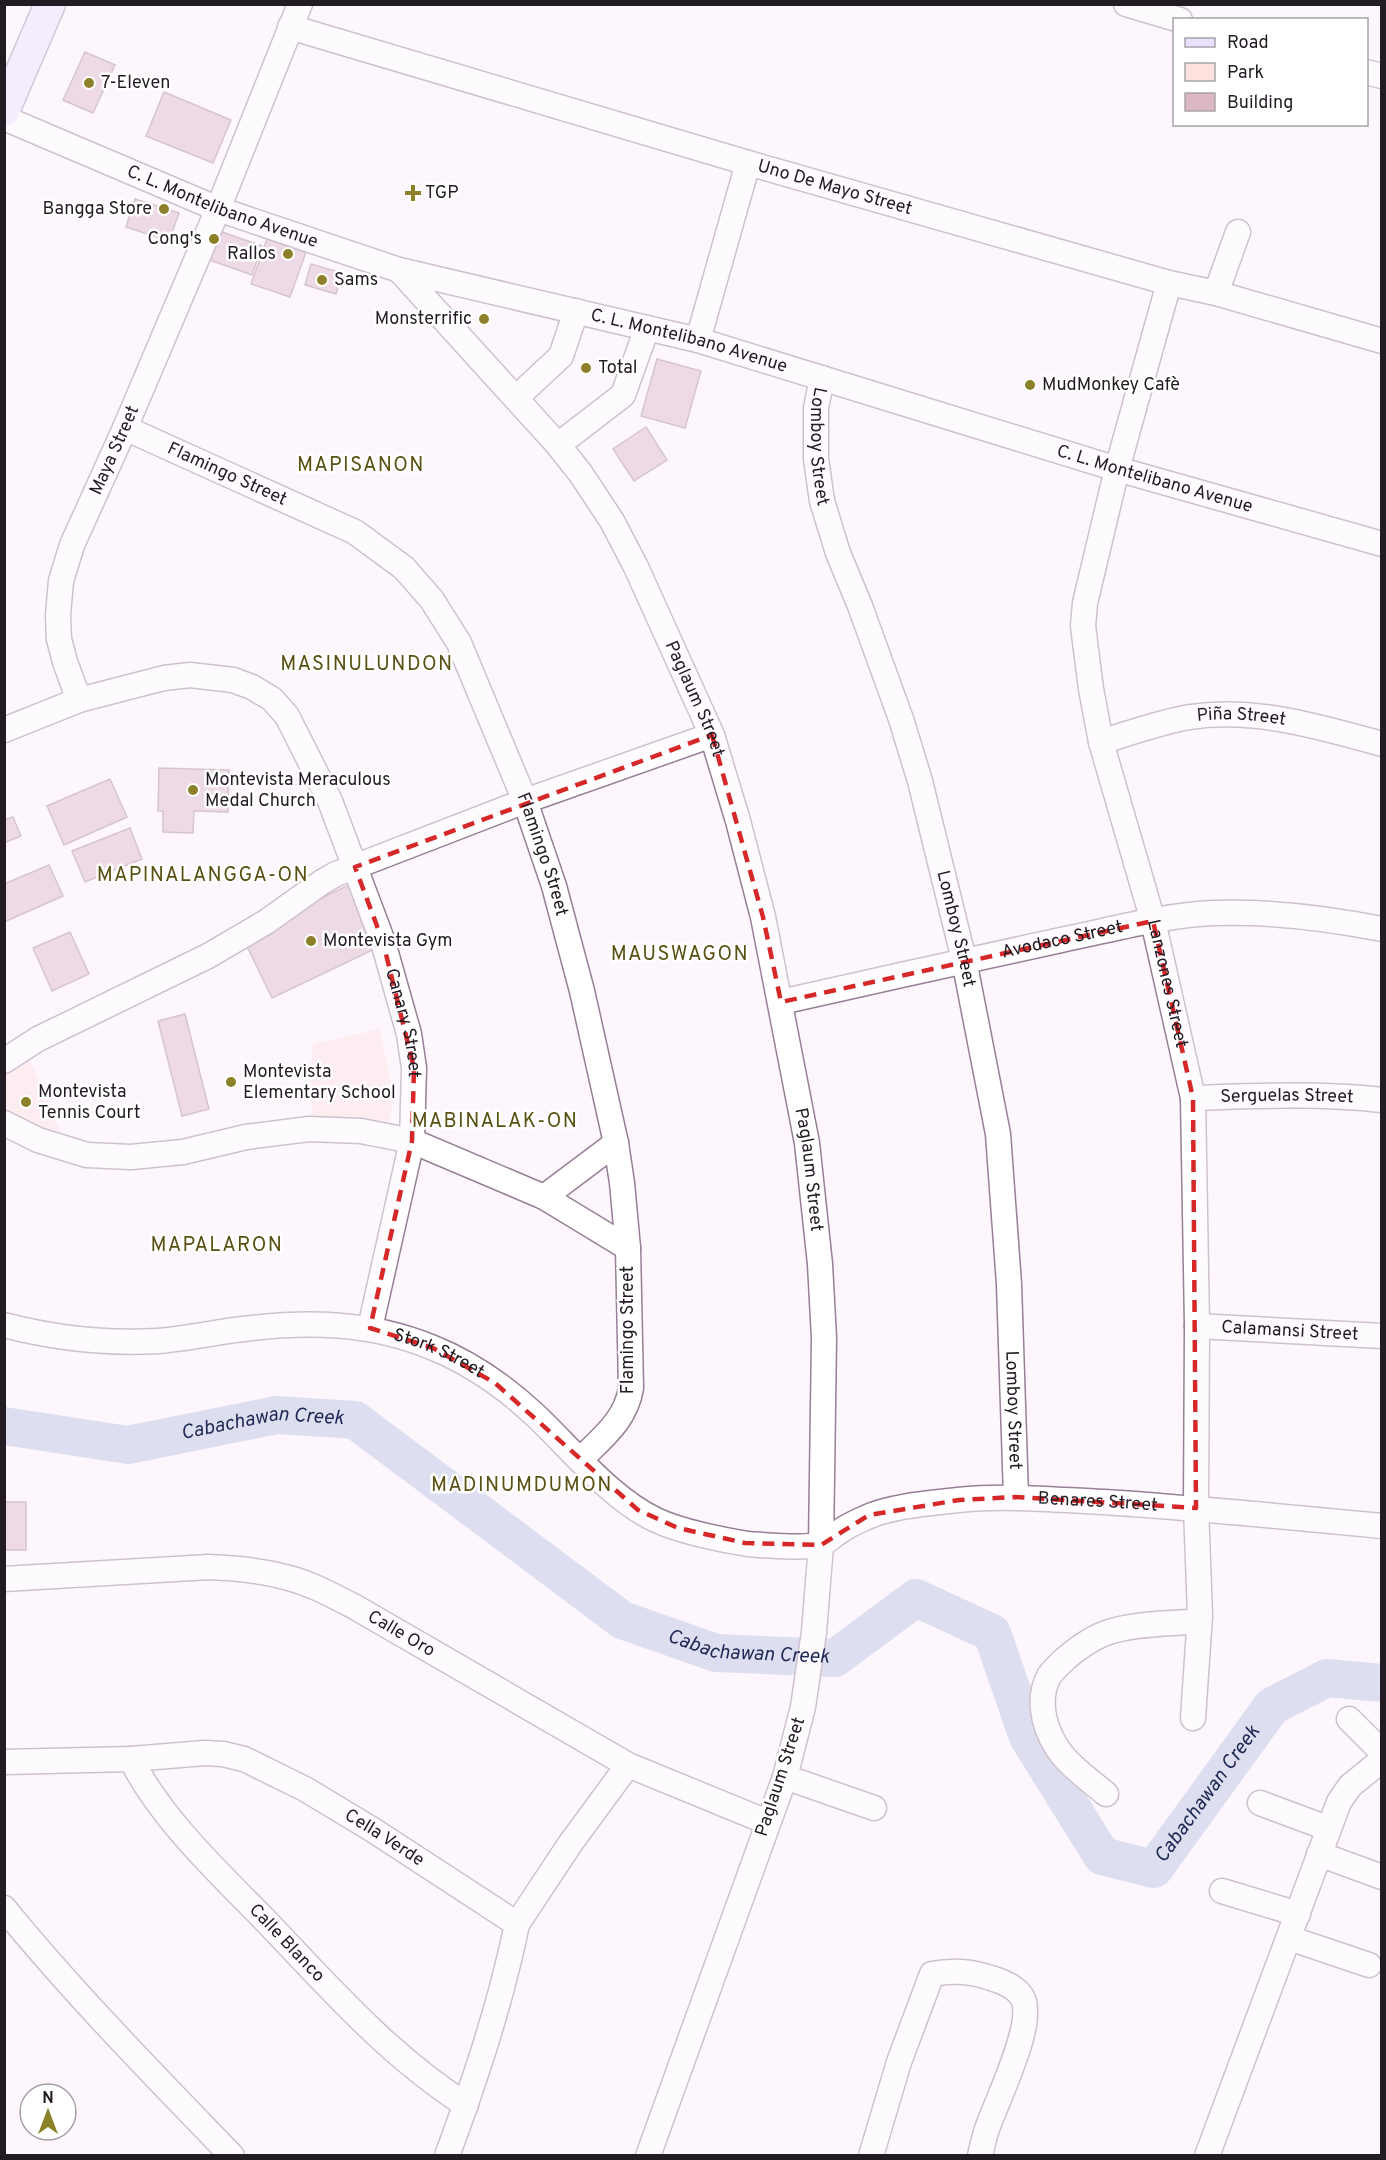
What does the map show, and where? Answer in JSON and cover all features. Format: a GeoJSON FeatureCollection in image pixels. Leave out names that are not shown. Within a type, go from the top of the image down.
{"type":"FeatureCollection","features":[{"type":"Feature","properties":{"kind":"main road"},"geometry":{"type":"LineString","coordinates":[[4,111],[50,4]]}},
{"type":"Feature","properties":{"kind":"street","name":"Maya Street"},"geometry":{"type":"LineString","coordinates":[[79,700],[59,639],[58,597],[72,545],[125,428],[218,209],[300,4]]}},
{"type":"Feature","properties":{"kind":"street"},"geometry":{"type":"LineString","coordinates":[[1126,4],[1173,18]]}},
{"type":"Feature","properties":{"kind":"street","name":"Uno De Mayo Street"},"geometry":{"type":"LineString","coordinates":[[290,27],[748,163],[1382,341]]}},
{"type":"Feature","properties":{"kind":"street","name":"C. L. Montelibano Avenue"},"geometry":{"type":"LineString","coordinates":[[4,118],[218,209],[399,270],[698,340],[1117,469],[1382,544]]}},
{"type":"Feature","properties":{"kind":"street"},"geometry":{"type":"LineString","coordinates":[[698,340],[748,163]]}},
{"type":"Feature","properties":{"kind":"street"},"geometry":{"type":"LineString","coordinates":[[1216,293],[1238,232]]}},
{"type":"Feature","properties":{"kind":"street","name":"Paglaum Street"},"geometry":{"type":"LineString","coordinates":[[399,270],[558,445],[581,474],[612,521],[636,567],[712,735],[738,821],[763,916],[807,1143],[824,1338],[821,1545],[814,1632],[803,1707],[785,1777],[648,2156]]}},
{"type":"Feature","properties":{"kind":"street","name":"Lanzones Street"},"geometry":{"type":"LineString","coordinates":[[1169,283],[1117,469],[1085,603],[1083,626],[1101,742],[1153,921],[1193,1098],[1197,1326],[1196,1508],[1200,1615],[1193,1718]]}},
{"type":"Feature","properties":{"kind":"street"},"geometry":{"type":"LineString","coordinates":[[516,398],[561,357],[576,311]]}},
{"type":"Feature","properties":{"kind":"street"},"geometry":{"type":"LineString","coordinates":[[558,445],[623,394],[647,328]]}},
{"type":"Feature","properties":{"kind":"street","name":"Lomboy Street"},"geometry":{"type":"LineString","coordinates":[[822,378],[816,408],[816,459],[822,501],[838,553],[901,719],[920,781],[964,960],[998,1134],[1009,1284],[1016,1497]]}},
{"type":"Feature","properties":{"kind":"street","name":"Flamingo Street"},"geometry":{"type":"LineString","coordinates":[[125,428],[355,532],[404,568],[445,618],[459,643],[525,801],[554,886],[570,940],[616,1143],[628,1248],[631,1388],[629,1400],[615,1425],[580,1460]]}},
{"type":"Feature","properties":{"kind":"street","name":"Canary Street"},"geometry":{"type":"LineString","coordinates":[[4,730],[79,700],[154,680],[190,675],[233,680],[252,687],[272,699],[287,716],[325,791],[383,942],[409,1034],[414,1068],[412,1141],[370,1329]]}},
{"type":"Feature","properties":{"kind":"street","name":"Piña Street"},"geometry":{"type":"LineString","coordinates":[[1101,742],[1190,717],[1232,714],[1289,721],[1382,744]]}},
{"type":"Feature","properties":{"kind":"street"},"geometry":{"type":"LineString","coordinates":[[4,1062],[38,1039],[208,956],[282,912],[322,882],[525,801],[712,735]]}},
{"type":"Feature","properties":{"kind":"street","name":"Avodaco Street"},"geometry":{"type":"LineString","coordinates":[[780,1002],[964,960],[1153,921],[1212,913],[1266,912],[1324,918],[1382,929]]}},
{"type":"Feature","properties":{"kind":"street","name":"Serguelas Street"},"geometry":{"type":"LineString","coordinates":[[1193,1098],[1296,1095],[1382,1100]]}},
{"type":"Feature","properties":{"kind":"street"},"geometry":{"type":"LineString","coordinates":[[4,1123],[38,1140],[87,1155],[131,1157],[183,1152],[246,1137],[309,1129],[361,1131],[412,1141],[544,1197],[628,1248]]}},
{"type":"Feature","properties":{"kind":"street"},"geometry":{"type":"LineString","coordinates":[[544,1197],[616,1143]]}},
{"type":"Feature","properties":{"kind":"street","name":"Stork Street"},"geometry":{"type":"LineString","coordinates":[[4,1325],[93,1341],[128,1342],[161,1341],[309,1323],[339,1324],[403,1336],[433,1347],[466,1364],[495,1383],[532,1412],[580,1460],[638,1510],[657,1521],[745,1543],[787,1546],[821,1545]]}},
{"type":"Feature","properties":{"kind":"street","name":"Calamansi Street"},"geometry":{"type":"LineString","coordinates":[[1197,1326],[1382,1336]]}},
{"type":"Feature","properties":{"kind":"street","name":"Benares Street"},"geometry":{"type":"LineString","coordinates":[[821,1545],[843,1528],[869,1515],[959,1500],[1016,1497],[1196,1508],[1382,1526]]}},
{"type":"Feature","properties":{"kind":"street","name":"Calle Oro"},"geometry":{"type":"LineString","coordinates":[[4,1579],[209,1567],[237,1568],[285,1577],[319,1588],[355,1607],[628,1765],[767,1822]]}},
{"type":"Feature","properties":{"kind":"street"},"geometry":{"type":"LineString","coordinates":[[1106,1794],[1064,1757],[1052,1738],[1044,1718],[1042,1702],[1050,1674],[1075,1650],[1110,1631],[1131,1627],[1199,1622]]}},
{"type":"Feature","properties":{"kind":"street"},"geometry":{"type":"LineString","coordinates":[[1349,1719],[1382,1752]]}},
{"type":"Feature","properties":{"kind":"street","name":"Cella Verde"},"geometry":{"type":"LineString","coordinates":[[4,1762],[131,1760],[205,1753],[244,1759],[305,1789],[363,1824],[517,1924]]}},
{"type":"Feature","properties":{"kind":"street","name":"Calle Blanco"},"geometry":{"type":"LineString","coordinates":[[131,1760],[151,1793],[179,1828],[368,2027],[427,2079],[466,2105]]}},
{"type":"Feature","properties":{"kind":"street"},"geometry":{"type":"LineString","coordinates":[[447,2156],[466,2105],[508,1969],[517,1924],[570,1844],[628,1765]]}},
{"type":"Feature","properties":{"kind":"street"},"geometry":{"type":"LineString","coordinates":[[1207,2156],[1298,1914],[1327,1828],[1339,1802],[1350,1786],[1375,1772]]}},
{"type":"Feature","properties":{"kind":"street"},"geometry":{"type":"LineString","coordinates":[[785,1777],[874,1808]]}},
{"type":"Feature","properties":{"kind":"street"},"geometry":{"type":"LineString","coordinates":[[1260,1803],[1327,1828]]}},
{"type":"Feature","properties":{"kind":"street"},"geometry":{"type":"LineString","coordinates":[[1319,1854],[1382,1877]]}},
{"type":"Feature","properties":{"kind":"street"},"geometry":{"type":"LineString","coordinates":[[1222,1891],[1298,1914]]}},
{"type":"Feature","properties":{"kind":"street"},"geometry":{"type":"LineString","coordinates":[[4,1908],[46,1959],[107,2026],[232,2156]]}},
{"type":"Feature","properties":{"kind":"street"},"geometry":{"type":"LineString","coordinates":[[1289,1938],[1369,1965]]}},
{"type":"Feature","properties":{"kind":"street"},"geometry":{"type":"LineString","coordinates":[[871,2156],[899,2062],[932,1974],[950,1971],[975,1972],[998,1980],[1022,1997],[1025,2007],[1017,2054],[987,2129],[980,2156]]}},
{"type":"Feature","properties":{"kind":"highlighted area"},"geometry":{"type":"Polygon","coordinates":[[[712,735],[763,917],[781,1002],[1153,921],[1193,1098],[1196,1508],[1016,1497],[959,1500],[869,1515],[821,1545],[745,1543],[678,1528],[638,1510],[495,1383],[433,1348],[370,1328],[412,1141],[414,1068],[383,942],[355,867],[712,735]]]}},
{"type":"Feature","properties":{"kind":"green space"},"geometry":{"type":"Polygon","coordinates":[[[380,1029],[394,1098],[388,1126],[312,1119],[310,1079],[313,1044],[380,1029]]]}},
{"type":"Feature","properties":{"kind":"green space","name":"Montevista Tennis Court"},"geometry":{"type":"Polygon","coordinates":[[[29,1058],[70,1154],[5,1131],[5,1072],[29,1058]]]}},
{"type":"Feature","properties":{"kind":"building","name":"7-Eleven"},"geometry":{"type":"Polygon","coordinates":[[[85,52],[115,65],[93,113],[63,100],[85,52]]]}},
{"type":"Feature","properties":{"kind":"building"},"geometry":{"type":"Polygon","coordinates":[[[164,92],[231,120],[213,163],[146,136],[164,92]]]}},
{"type":"Feature","properties":{"kind":"building"},"geometry":{"type":"Polygon","coordinates":[[[135,199],[179,213],[169,241],[126,227],[135,199]]]}},
{"type":"Feature","properties":{"kind":"building"},"geometry":{"type":"Polygon","coordinates":[[[214,229],[262,246],[252,275],[204,258],[214,229]]]}},
{"type":"Feature","properties":{"kind":"building"},"geometry":{"type":"Polygon","coordinates":[[[267,239],[306,252],[290,297],[251,284],[267,239]]]}},
{"type":"Feature","properties":{"kind":"building"},"geometry":{"type":"Polygon","coordinates":[[[311,264],[342,273],[336,294],[305,285],[311,264]]]}},
{"type":"Feature","properties":{"kind":"building"},"geometry":{"type":"Polygon","coordinates":[[[657,359],[701,371],[685,428],[641,416],[657,359]]]}},
{"type":"Feature","properties":{"kind":"building"},"geometry":{"type":"Polygon","coordinates":[[[646,427],[667,460],[634,481],[613,449],[646,427]]]}},
{"type":"Feature","properties":{"kind":"building","name":"Montevista Meraculous Medal Church"},"geometry":{"type":"Polygon","coordinates":[[[159,768],[229,770],[228,812],[194,811],[193,833],[163,832],[163,811],[158,811],[159,768]]]}},
{"type":"Feature","properties":{"kind":"building"},"geometry":{"type":"Polygon","coordinates":[[[110,779],[127,817],[64,845],[47,806],[110,779]]]}},
{"type":"Feature","properties":{"kind":"building"},"geometry":{"type":"Polygon","coordinates":[[[13,817],[21,836],[4,843],[4,820],[13,817]]]}},
{"type":"Feature","properties":{"kind":"building"},"geometry":{"type":"Polygon","coordinates":[[[130,828],[142,859],[85,882],[72,851],[130,828]]]}},
{"type":"Feature","properties":{"kind":"building"},"geometry":{"type":"Polygon","coordinates":[[[49,865],[63,896],[4,922],[4,884],[49,865]]]}},
{"type":"Feature","properties":{"kind":"building","name":"Montevista Gym"},"geometry":{"type":"Polygon","coordinates":[[[351,884],[381,946],[272,998],[242,936],[351,884]]]}},
{"type":"Feature","properties":{"kind":"building"},"geometry":{"type":"Polygon","coordinates":[[[70,932],[89,974],[52,991],[33,948],[70,932]]]}},
{"type":"Feature","properties":{"kind":"building"},"geometry":{"type":"Polygon","coordinates":[[[185,1014],[209,1109],[182,1116],[158,1021],[185,1014]]]}},
{"type":"Feature","properties":{"kind":"building"},"geometry":{"type":"Polygon","coordinates":[[[4,1502],[26,1502],[26,1550],[4,1550],[4,1502]]]}},
{"type":"Feature","properties":{"kind":"waterway","name":"Cabachawan Creek"},"geometry":{"type":"LineString","coordinates":[[4,1426],[128,1445],[277,1415],[355,1420],[622,1620],[716,1653],[835,1658],[916,1598],[992,1633],[1028,1737],[1102,1856],[1154,1869],[1272,1706],[1327,1678],[1382,1683]]}},
{"type":"Feature","properties":{"kind":"place","name":"7-Eleven"},"geometry":{"type":"Point","coordinates":[89,83]}},
{"type":"Feature","properties":{"kind":"place","name":"TGP"},"geometry":{"type":"Point","coordinates":[413,193]}},
{"type":"Feature","properties":{"kind":"place","name":"Bangga Store"},"geometry":{"type":"Point","coordinates":[164,209]}},
{"type":"Feature","properties":{"kind":"place","name":"Cong's"},"geometry":{"type":"Point","coordinates":[214,239]}},
{"type":"Feature","properties":{"kind":"place","name":"Rallos"},"geometry":{"type":"Point","coordinates":[288,254]}},
{"type":"Feature","properties":{"kind":"place","name":"Sams"},"geometry":{"type":"Point","coordinates":[322,280]}},
{"type":"Feature","properties":{"kind":"place","name":"Monsterrific"},"geometry":{"type":"Point","coordinates":[484,319]}},
{"type":"Feature","properties":{"kind":"place","name":"Total"},"geometry":{"type":"Point","coordinates":[586,368]}},
{"type":"Feature","properties":{"kind":"place","name":"MudMonkey Cafè"},"geometry":{"type":"Point","coordinates":[1030,385]}},
{"type":"Feature","properties":{"kind":"place","name":"Montevista Meraculous Medal Church"},"geometry":{"type":"Point","coordinates":[193,790]}},
{"type":"Feature","properties":{"kind":"place","name":"Montevista Gym"},"geometry":{"type":"Point","coordinates":[311,941]}},
{"type":"Feature","properties":{"kind":"place","name":"Montevista Elementary School"},"geometry":{"type":"Point","coordinates":[231,1082]}},
{"type":"Feature","properties":{"kind":"place","name":"Montevista Tennis Court"},"geometry":{"type":"Point","coordinates":[26,1102]}},
{"type":"Feature","properties":{"kind":"district","name":"MAPISANON"},"geometry":{"type":"Point","coordinates":[361,466]}},
{"type":"Feature","properties":{"kind":"district","name":"MASINULUNDON"},"geometry":{"type":"Point","coordinates":[367,665]}},
{"type":"Feature","properties":{"kind":"district","name":"MAPINALANGGA-ON"},"geometry":{"type":"Point","coordinates":[203,876]}},
{"type":"Feature","properties":{"kind":"district","name":"MAUSWAGON"},"geometry":{"type":"Point","coordinates":[680,955]}},
{"type":"Feature","properties":{"kind":"district","name":"MABINALAK-ON"},"geometry":{"type":"Point","coordinates":[495,1122]}},
{"type":"Feature","properties":{"kind":"district","name":"MAPALARON"},"geometry":{"type":"Point","coordinates":[217,1246]}},
{"type":"Feature","properties":{"kind":"district","name":"MADINUMDUMON"},"geometry":{"type":"Point","coordinates":[522,1486]}}]}
